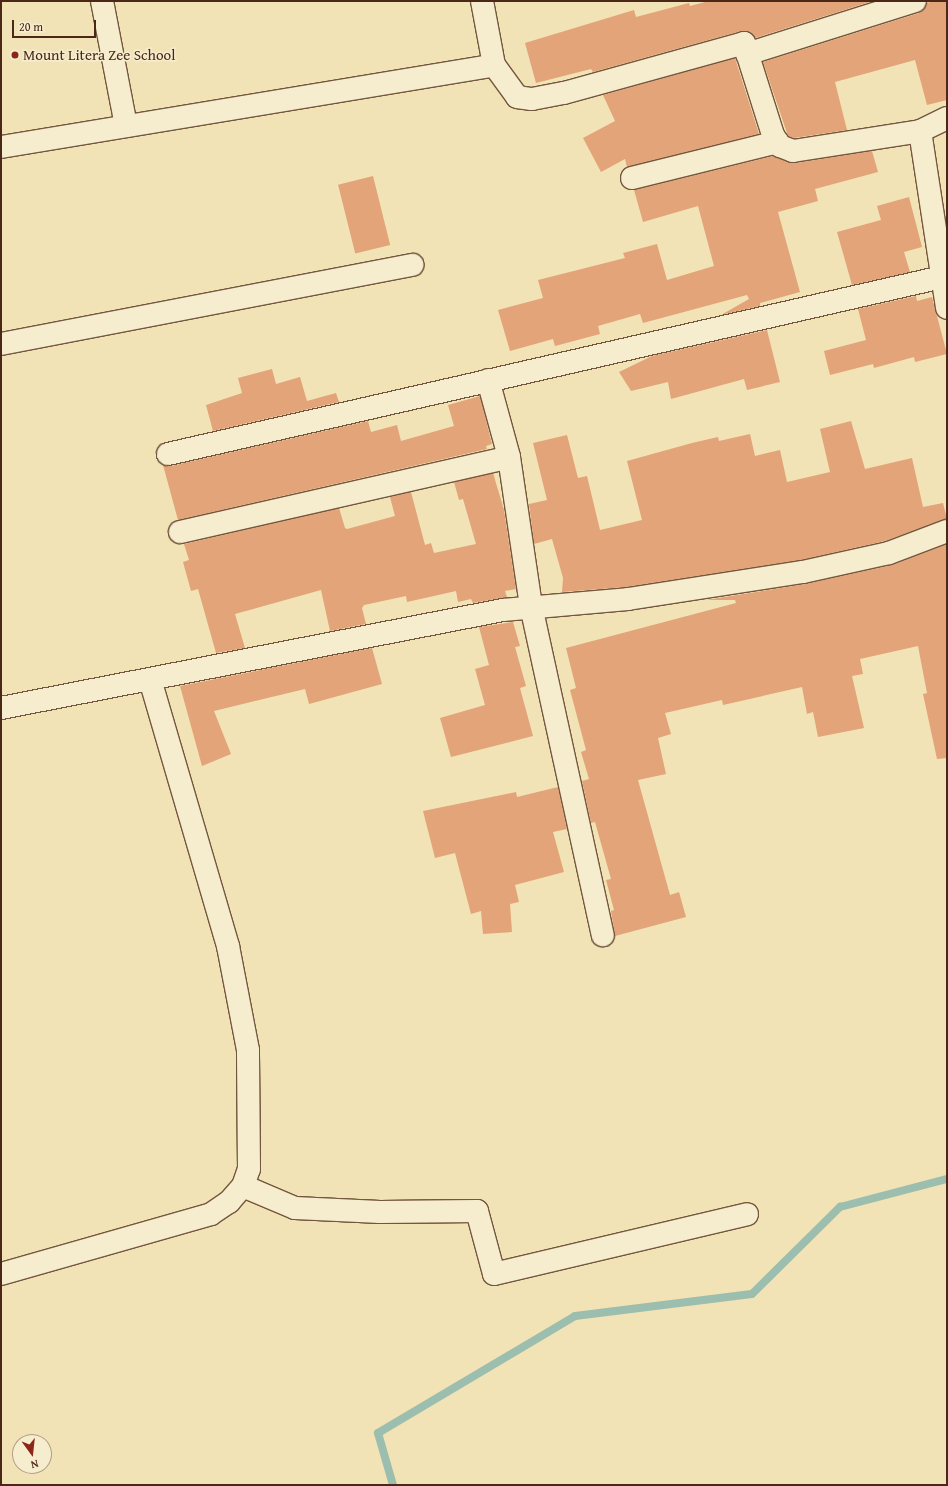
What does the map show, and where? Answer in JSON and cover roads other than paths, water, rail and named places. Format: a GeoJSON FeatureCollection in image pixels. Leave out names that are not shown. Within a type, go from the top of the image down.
{"type":"FeatureCollection","features":[{"type":"Feature","properties":{"kind":"street"},"geometry":{"type":"LineString","coordinates":[[102,1],[126,126]]}},
{"type":"Feature","properties":{"kind":"street"},"geometry":{"type":"LineString","coordinates":[[482,1],[494,65],[517,97],[532,99],[564,93],[744,43],[773,135],[778,142],[793,151],[920,131],[947,118]]}},
{"type":"Feature","properties":{"kind":"street"},"geometry":{"type":"LineString","coordinates":[[747,54],[915,1]]}},
{"type":"Feature","properties":{"kind":"street"},"geometry":{"type":"LineString","coordinates":[[1,147],[494,65]]}},
{"type":"Feature","properties":{"kind":"street"},"geometry":{"type":"LineString","coordinates":[[920,131],[947,308]]}},
{"type":"Feature","properties":{"kind":"street"},"geometry":{"type":"LineString","coordinates":[[632,178],[778,142]]}},
{"type":"Feature","properties":{"kind":"street"},"geometry":{"type":"LineString","coordinates":[[1,344],[412,265]]}},
{"type":"Feature","properties":{"kind":"street"},"geometry":{"type":"LineString","coordinates":[[168,454],[942,277]]}},
{"type":"Feature","properties":{"kind":"street"},"geometry":{"type":"LineString","coordinates":[[488,380],[509,457],[531,606],[603,936]]}},
{"type":"Feature","properties":{"kind":"street"},"geometry":{"type":"LineString","coordinates":[[180,532],[509,457]]}},
{"type":"Feature","properties":{"kind":"street"},"geometry":{"type":"LineString","coordinates":[[1,708],[531,606],[628,599],[803,572],[889,553],[947,531]]}},
{"type":"Feature","properties":{"kind":"street"},"geometry":{"type":"LineString","coordinates":[[1,1274],[211,1214],[229,1202],[243,1186],[249,1169],[251,1153],[248,1050],[228,946],[150,680]]}},
{"type":"Feature","properties":{"kind":"street"},"geometry":{"type":"LineString","coordinates":[[243,1186],[295,1208],[380,1212],[478,1211],[494,1274],[747,1214]]}},
{"type":"Feature","properties":{"kind":"waterway"},"geometry":{"type":"LineString","coordinates":[[393,1485],[378,1433],[575,1316],[752,1294],[840,1207],[947,1179]]}},
{"type":"Feature","properties":{"kind":"place","name":"Mount Litera Zee School"},"geometry":{"type":"Point","coordinates":[15,55]}}]}
